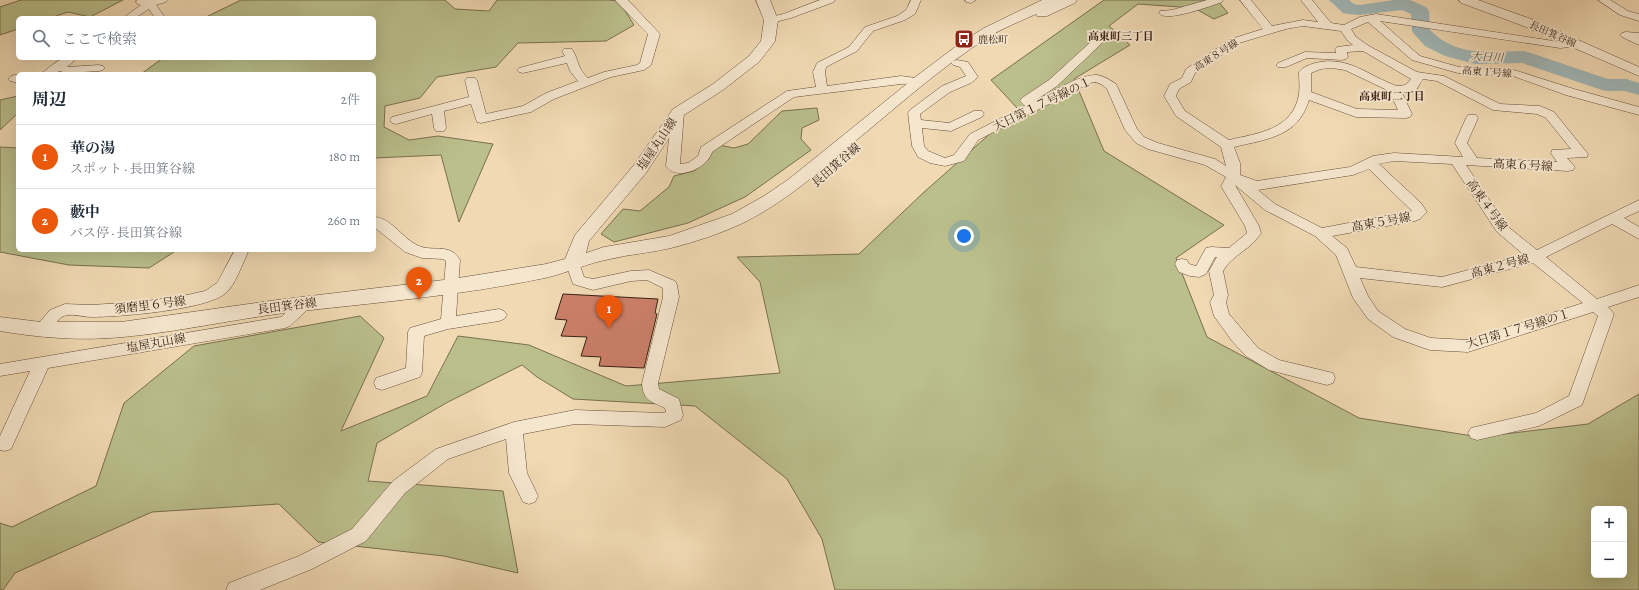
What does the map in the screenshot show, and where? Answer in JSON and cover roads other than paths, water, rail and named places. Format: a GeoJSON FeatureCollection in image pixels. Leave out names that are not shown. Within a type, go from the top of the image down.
{"type":"FeatureCollection","features":[{"type":"Feature","properties":{"kind":"street"},"geometry":{"type":"LineString","coordinates":[[131,16],[150,4],[162,0]]}},
{"type":"Feature","properties":{"kind":"street"},"geometry":{"type":"LineString","coordinates":[[471,80],[481,118],[527,109],[550,96],[608,74],[640,68],[644,65],[654,34],[624,2],[620,0]]}},
{"type":"Feature","properties":{"kind":"street","name":"塩屋丸山線"},"geometry":{"type":"LineString","coordinates":[[573,264],[581,239],[640,170],[678,112],[718,87],[754,59],[768,41],[771,20],[763,0]]}},
{"type":"Feature","properties":{"kind":"street"},"geometry":{"type":"LineString","coordinates":[[771,20],[787,16],[814,3],[830,0]]}},
{"type":"Feature","properties":{"kind":"street"},"geometry":{"type":"LineString","coordinates":[[822,89],[819,72],[821,65],[853,49],[869,29],[901,18],[911,12],[916,0]]}},
{"type":"Feature","properties":{"kind":"street","name":"長田箕谷線"},"geometry":{"type":"LineString","coordinates":[[0,324],[41,330],[79,331],[126,329],[305,303],[452,286],[546,271],[573,264],[604,253],[682,239],[722,225],[753,210],[795,183],[919,81],[964,47],[982,35],[1053,0]]}},
{"type":"Feature","properties":{"kind":"street","name":"長田箕谷線"},"geometry":{"type":"LineString","coordinates":[[573,264],[604,263],[691,245],[721,236],[756,222],[778,211],[808,189],[957,63],[980,46],[1014,26],[1070,0]]}},
{"type":"Feature","properties":{"kind":"street"},"geometry":{"type":"LineString","coordinates":[[1164,13],[1173,13],[1218,0]]}},
{"type":"Feature","properties":{"kind":"street"},"geometry":{"type":"LineString","coordinates":[[1245,0],[1270,30]]}},
{"type":"Feature","properties":{"kind":"street"},"geometry":{"type":"LineString","coordinates":[[1306,0],[1328,26]]}},
{"type":"Feature","properties":{"kind":"street","name":"長田箕谷線"},"geometry":{"type":"LineString","coordinates":[[1466,0],[1526,22],[1639,72]]}},
{"type":"Feature","properties":{"kind":"street"},"geometry":{"type":"LineString","coordinates":[[1603,0],[1624,13],[1639,18]]}},
{"type":"Feature","properties":{"kind":"street"},"geometry":{"type":"LineString","coordinates":[[138,2],[150,4],[159,16]]}},
{"type":"Feature","properties":{"kind":"street"},"geometry":{"type":"LineString","coordinates":[[1345,28],[1364,18],[1375,18],[1560,45],[1577,44]]}},
{"type":"Feature","properties":{"kind":"street","name":"高東１号線"},"geometry":{"type":"LineString","coordinates":[[1375,18],[1416,58],[1458,70],[1514,73],[1570,92],[1639,110]]}},
{"type":"Feature","properties":{"kind":"street","name":"高東８号線"},"geometry":{"type":"LineString","coordinates":[[1227,145],[1180,112],[1170,96],[1174,87],[1187,80],[1190,71],[1235,41],[1284,26],[1303,23],[1345,28]]}},
{"type":"Feature","properties":{"kind":"street","name":"高東６号線"},"geometry":{"type":"LineString","coordinates":[[1233,176],[1256,186],[1353,171],[1378,159],[1394,157],[1568,167],[1557,153],[1582,154],[1550,115],[1540,110],[1497,107],[1440,78],[1414,75],[1384,57],[1365,48],[1352,39],[1345,28]]}},
{"type":"Feature","properties":{"kind":"street"},"geometry":{"type":"LineString","coordinates":[[1639,36],[1626,35],[1639,42]]}},
{"type":"Feature","properties":{"kind":"street"},"geometry":{"type":"LineString","coordinates":[[1034,107],[1026,101],[1053,83],[1098,41]]}},
{"type":"Feature","properties":{"kind":"street"},"geometry":{"type":"LineString","coordinates":[[1282,65],[1306,55],[1342,57],[1341,49],[1365,48]]}},
{"type":"Feature","properties":{"kind":"street"},"geometry":{"type":"LineString","coordinates":[[523,70],[570,54],[576,75],[586,82]]}},
{"type":"Feature","properties":{"kind":"street"},"geometry":{"type":"LineString","coordinates":[[52,70],[68,60]]}},
{"type":"Feature","properties":{"kind":"street"},"geometry":{"type":"LineString","coordinates":[[957,63],[964,64],[972,77],[967,81],[946,89],[914,113],[915,123],[952,127],[978,114]]}},
{"type":"Feature","properties":{"kind":"street"},"geometry":{"type":"LineString","coordinates":[[1327,378],[1275,365],[1252,352],[1222,316],[1218,302],[1221,295],[1216,271],[1223,259],[1251,240],[1254,233],[1252,226],[1228,186],[1233,176],[1233,163],[1227,145],[1275,133],[1284,128],[1300,110],[1305,94],[1305,72],[1313,66],[1326,64],[1351,68],[1394,89],[1408,89],[1415,84],[1417,78],[1414,75]]}},
{"type":"Feature","properties":{"kind":"street"},"geometry":{"type":"LineString","coordinates":[[52,70],[99,68]]}},
{"type":"Feature","properties":{"kind":"street","name":"大日第１７号線の１"},"geometry":{"type":"LineString","coordinates":[[915,123],[918,146],[923,154],[935,160],[946,162],[959,158],[974,137],[1086,80],[1095,78],[1106,82],[1112,88],[1132,130],[1140,140],[1153,146],[1210,162],[1233,176],[1270,207],[1320,233],[1342,252],[1361,298],[1373,315],[1399,333],[1430,344],[1468,346],[1639,291]]}},
{"type":"Feature","properties":{"kind":"street"},"geometry":{"type":"LineString","coordinates":[[678,112],[673,166],[679,169],[692,167],[704,158],[706,150],[791,94],[901,80],[919,81]]}},
{"type":"Feature","properties":{"kind":"street"},"geometry":{"type":"LineString","coordinates":[[1305,94],[1356,113],[1406,114],[1394,89]]}},
{"type":"Feature","properties":{"kind":"street"},"geometry":{"type":"LineString","coordinates":[[396,120],[477,99]]}},
{"type":"Feature","properties":{"kind":"street"},"geometry":{"type":"LineString","coordinates":[[438,109],[440,128]]}},
{"type":"Feature","properties":{"kind":"street"},"geometry":{"type":"LineString","coordinates":[[1472,118],[1461,143],[1473,162]]}},
{"type":"Feature","properties":{"kind":"street","name":"高東４号線"},"geometry":{"type":"LineString","coordinates":[[1456,161],[1502,229],[1596,305]]}},
{"type":"Feature","properties":{"kind":"street","name":"高東５号線"},"geometry":{"type":"LineString","coordinates":[[1320,233],[1415,216],[1420,212],[1416,206],[1371,163]]}},
{"type":"Feature","properties":{"kind":"street","name":"高東２号線"},"geometry":{"type":"LineString","coordinates":[[1351,272],[1442,282],[1535,257],[1639,205]]}},
{"type":"Feature","properties":{"kind":"street"},"geometry":{"type":"LineString","coordinates":[[1613,218],[1639,234]]}},
{"type":"Feature","properties":{"kind":"street"},"geometry":{"type":"LineString","coordinates":[[376,222],[378,222],[410,248],[422,253],[447,254],[453,260],[448,323]]}},
{"type":"Feature","properties":{"kind":"street","name":"須磨里６号線"},"geometry":{"type":"LineString","coordinates":[[41,330],[59,311],[74,308],[87,311],[116,310],[161,305],[209,296],[221,289],[241,252]]}},
{"type":"Feature","properties":{"kind":"street"},"geometry":{"type":"LineString","coordinates":[[1182,264],[1184,268],[1190,271],[1199,272],[1203,269],[1210,252],[1231,253]]}},
{"type":"Feature","properties":{"kind":"street"},"geometry":{"type":"LineString","coordinates":[[236,590],[305,563],[359,535],[399,487],[442,454],[514,429],[575,417],[665,420],[675,415],[673,404],[651,393],[650,383],[672,297],[670,285],[649,275],[631,276],[593,285],[578,280],[573,264]]}},
{"type":"Feature","properties":{"kind":"street","name":"塩屋丸山線"},"geometry":{"type":"LineString","coordinates":[[0,370],[285,322],[305,303]]}},
{"type":"Feature","properties":{"kind":"street"},"geometry":{"type":"LineString","coordinates":[[1477,433],[1539,419],[1576,400],[1606,314],[1596,305]]}},
{"type":"Feature","properties":{"kind":"street"},"geometry":{"type":"LineString","coordinates":[[382,383],[414,372],[416,332],[448,323],[499,315]]}},
{"type":"Feature","properties":{"kind":"street"},"geometry":{"type":"LineString","coordinates":[[5,444],[42,363]]}},
{"type":"Feature","properties":{"kind":"street"},"geometry":{"type":"LineString","coordinates":[[514,429],[518,473],[529,496]]}},
{"type":"Feature","properties":{"kind":"waterway","name":"大日川"},"geometry":{"type":"LineString","coordinates":[[1338,0],[1349,9],[1360,10],[1404,4],[1420,11],[1421,31],[1432,42],[1452,52],[1476,58],[1524,57],[1606,85],[1626,85],[1639,89]]}},
{"type":"Feature","properties":{"kind":"place","name":"鹿松町"},"geometry":{"type":"Point","coordinates":[964,39]}},
{"type":"Feature","properties":{"kind":"place","name":"藪中"},"geometry":{"type":"Point","coordinates":[419,300]}},
{"type":"Feature","properties":{"kind":"place","name":"華の湯"},"geometry":{"type":"Point","coordinates":[609,328]}},
{"type":"Feature","properties":{"kind":"district","name":"高東町三丁目"},"geometry":{"type":"Point","coordinates":[1121,36]}},
{"type":"Feature","properties":{"kind":"district","name":"高東町二丁目"},"geometry":{"type":"Point","coordinates":[1392,96]}}]}
